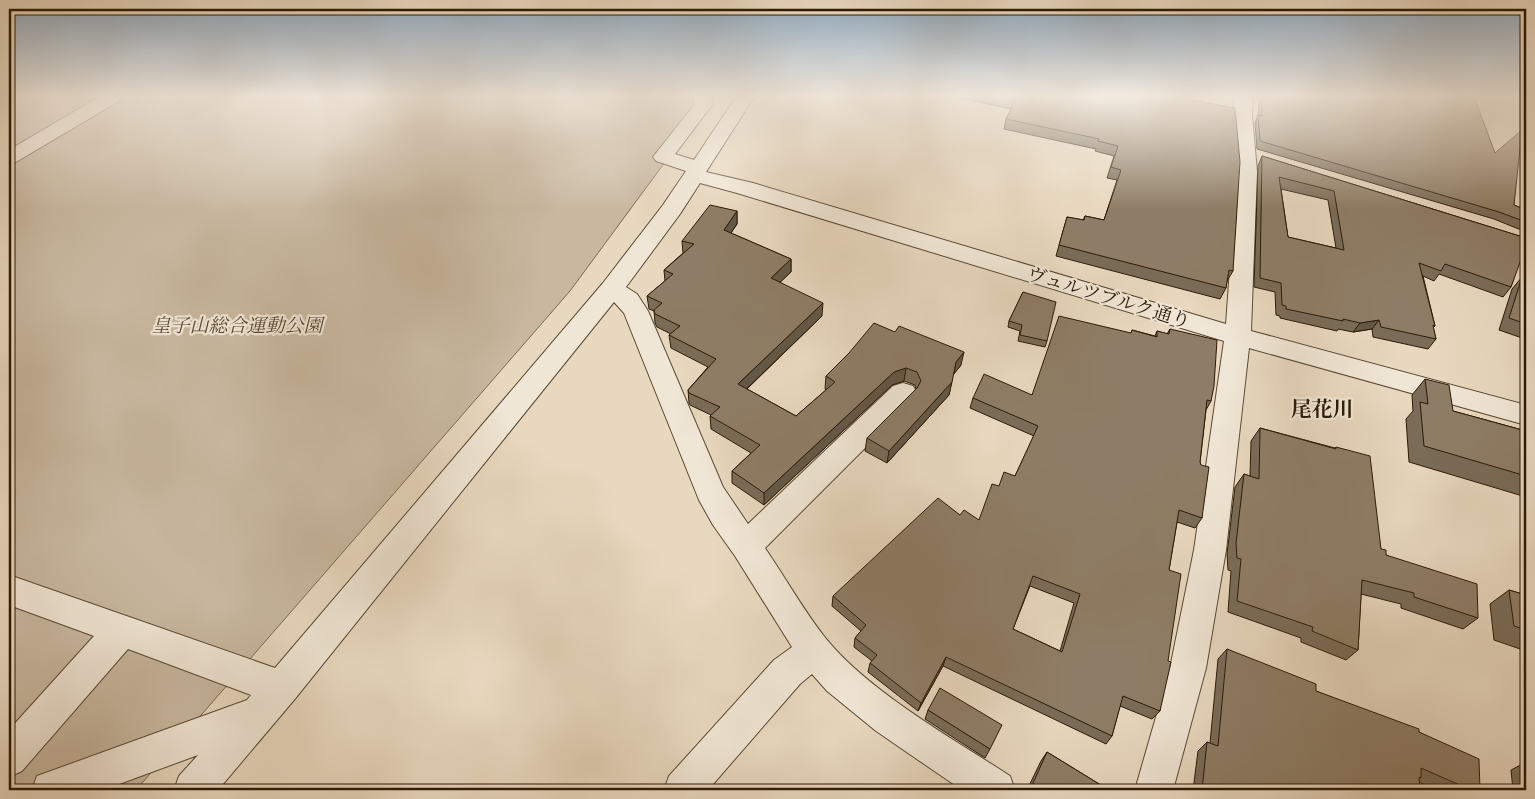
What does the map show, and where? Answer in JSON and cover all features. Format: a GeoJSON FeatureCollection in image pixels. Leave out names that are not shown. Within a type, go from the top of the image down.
{"type":"FeatureCollection","features":[{"type":"Feature","properties":{"kind":"street"},"geometry":{"type":"LineString","coordinates":[[9,158],[49,134]]}},
{"type":"Feature","properties":{"kind":"street","name":"ヴュルツブルク通り"},"geometry":{"type":"LineString","coordinates":[[680,134],[663,157],[696,172],[1238,336],[1526,415]]}},
{"type":"Feature","properties":{"kind":"street"},"geometry":{"type":"LineString","coordinates":[[194,790],[612,289],[672,209],[721,134]]}},
{"type":"Feature","properties":{"kind":"street"},"geometry":{"type":"LineString","coordinates":[[1154,790],[1188,668],[1210,550],[1238,336],[1247,172],[1254,156],[1248,134]]}},
{"type":"Feature","properties":{"kind":"street"},"geometry":{"type":"LineString","coordinates":[[612,289],[628,300],[636,311],[710,491],[724,516],[746,546],[814,651],[840,679],[888,718],[996,790]]}},
{"type":"Feature","properties":{"kind":"street"},"geometry":{"type":"LineString","coordinates":[[746,546],[903,393]]}},
{"type":"Feature","properties":{"kind":"street"},"geometry":{"type":"LineString","coordinates":[[9,590],[121,630],[270,701]]}},
{"type":"Feature","properties":{"kind":"street"},"geometry":{"type":"LineString","coordinates":[[9,758],[121,630]]}},
{"type":"Feature","properties":{"kind":"street"},"geometry":{"type":"LineString","coordinates":[[683,790],[787,672],[814,651]]}},
{"type":"Feature","properties":{"kind":"street"},"geometry":{"type":"LineString","coordinates":[[51,790],[270,701]]}},
{"type":"Feature","properties":{"kind":"green space","name":"皇子山総合運動公園"},"geometry":{"type":"Polygon","coordinates":[[[9,134],[686,134],[570,291],[136,790],[9,790],[9,134]]]}},
{"type":"Feature","properties":{"kind":"building"},"geometry":{"type":"Polygon","coordinates":[[[1077,134],[1237,134],[1240,162],[1233,271],[1229,270],[1226,288],[1059,245],[1067,217],[1084,220],[1085,216],[1104,220],[1121,170],[1111,167],[1118,146],[1098,141],[1099,139],[1077,134]]]}},
{"type":"Feature","properties":{"kind":"building"},"geometry":{"type":"Polygon","coordinates":[[[1259,134],[1488,134],[1495,153],[1517,134],[1522,134],[1514,205],[1526,210],[1526,222],[1499,212],[1260,141],[1259,134]]]}},
{"type":"Feature","properties":{"kind":"building"},"geometry":{"type":"Polygon","coordinates":[[[1262,156],[1526,238],[1526,246],[1511,287],[1445,264],[1441,271],[1419,263],[1435,326],[1433,325],[1436,339],[1381,327],[1379,320],[1360,323],[1343,319],[1343,321],[1286,309],[1286,306],[1282,305],[1281,283],[1260,278],[1262,156]],[[1279,177],[1288,237],[1344,250],[1334,191],[1279,177]]]}},
{"type":"Feature","properties":{"kind":"building"},"geometry":{"type":"Polygon","coordinates":[[[710,205],[737,211],[724,230],[791,259],[771,278],[823,303],[738,384],[796,416],[835,382],[826,376],[849,353],[874,323],[895,332],[899,326],[964,352],[956,362],[952,382],[889,451],[867,438],[917,388],[921,381],[917,372],[906,368],[894,372],[764,493],[732,471],[760,445],[710,416],[720,407],[689,393],[688,390],[716,359],[669,335],[680,326],[655,314],[654,310],[662,303],[647,296],[673,274],[664,270],[694,244],[682,241],[710,205]]]}},
{"type":"Feature","properties":{"kind":"building"},"geometry":{"type":"Polygon","coordinates":[[[1522,277],[1526,279],[1526,324],[1509,318],[1522,277]]]}},
{"type":"Feature","properties":{"kind":"building"},"geometry":{"type":"Polygon","coordinates":[[[1023,292],[1056,302],[1047,341],[1020,335],[1022,325],[1009,321],[1023,292]]]}},
{"type":"Feature","properties":{"kind":"building"},"geometry":{"type":"Polygon","coordinates":[[[1059,316],[1131,333],[1132,330],[1157,337],[1157,331],[1169,334],[1170,329],[1217,340],[1214,386],[1211,401],[1207,400],[1200,462],[1201,465],[1209,467],[1202,518],[1179,510],[1169,570],[1181,574],[1168,661],[1171,662],[1160,711],[1123,696],[1112,736],[946,657],[921,703],[870,663],[877,655],[855,638],[866,625],[833,596],[938,498],[960,515],[964,510],[979,520],[992,484],[999,486],[1004,472],[1015,476],[1038,426],[973,398],[984,374],[1032,395],[1059,316]],[[1033,576],[1013,629],[1062,652],[1080,594],[1033,576]]]}},
{"type":"Feature","properties":{"kind":"building"},"geometry":{"type":"Polygon","coordinates":[[[1425,379],[1449,385],[1453,411],[1526,431],[1526,476],[1424,446],[1420,402],[1428,404],[1425,379]]]}},
{"type":"Feature","properties":{"kind":"building"},"geometry":{"type":"Polygon","coordinates":[[[1260,428],[1336,449],[1336,447],[1370,456],[1381,549],[1386,550],[1386,555],[1477,584],[1478,618],[1414,597],[1414,593],[1362,580],[1358,650],[1312,631],[1313,627],[1237,601],[1241,559],[1237,558],[1236,543],[1244,474],[1259,479],[1260,428]]]}},
{"type":"Feature","properties":{"kind":"building"},"geometry":{"type":"Polygon","coordinates":[[[1509,590],[1526,595],[1526,630],[1514,626],[1509,590]]]}},
{"type":"Feature","properties":{"kind":"building"},"geometry":{"type":"Polygon","coordinates":[[[1227,649],[1316,684],[1316,691],[1419,729],[1419,732],[1479,759],[1480,790],[1471,790],[1421,768],[1421,778],[1419,777],[1420,790],[1202,790],[1207,742],[1218,746],[1227,649]]]}},
{"type":"Feature","properties":{"kind":"building"},"geometry":{"type":"Polygon","coordinates":[[[940,688],[1002,725],[990,749],[928,710],[940,688]]]}},
{"type":"Feature","properties":{"kind":"building"},"geometry":{"type":"Polygon","coordinates":[[[1047,752],[1109,790],[1030,790],[1047,752]]]}},
{"type":"Feature","properties":{"kind":"district","name":"尾花川"},"geometry":{"type":"Point","coordinates":[1322,409]}}]}
